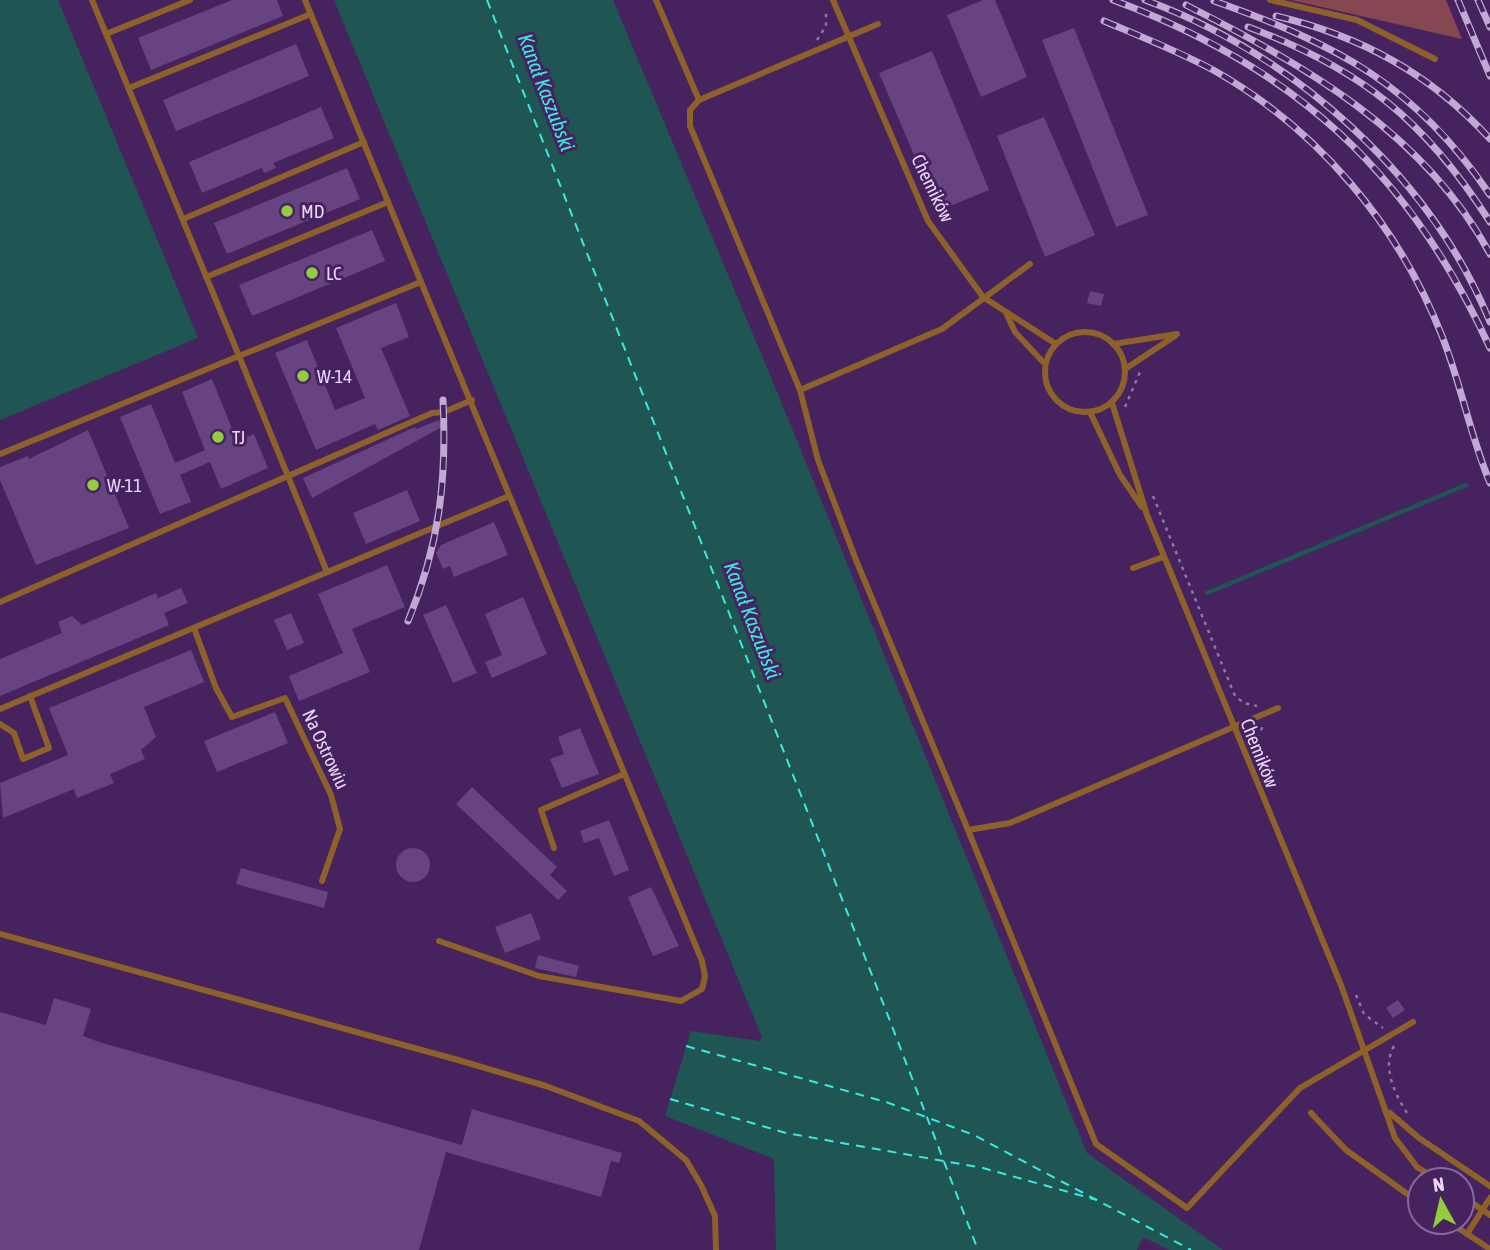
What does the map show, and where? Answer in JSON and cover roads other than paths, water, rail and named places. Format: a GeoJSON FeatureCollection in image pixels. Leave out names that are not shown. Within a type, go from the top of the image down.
{"type":"FeatureCollection","features":[{"type":"Feature","properties":{"kind":"lane"},"geometry":{"type":"LineString","coordinates":[[92,0],[327,572]]}},
{"type":"Feature","properties":{"kind":"lane"},"geometry":{"type":"LineString","coordinates":[[106,34],[190,0]]}},
{"type":"Feature","properties":{"kind":"lane"},"geometry":{"type":"LineString","coordinates":[[305,0],[702,961],[705,976],[702,989],[681,1002],[539,976],[439,941]]}},
{"type":"Feature","properties":{"kind":"lane"},"geometry":{"type":"LineString","coordinates":[[656,0],[699,100]]}},
{"type":"Feature","properties":{"kind":"lane","name":"Chemików"},"geometry":{"type":"LineString","coordinates":[[834,0],[928,221],[983,297],[1006,314],[1015,332],[1045,364]]}},
{"type":"Feature","properties":{"kind":"lane"},"geometry":{"type":"LineString","coordinates":[[1270,0],[1357,20],[1435,59]]}},
{"type":"Feature","properties":{"kind":"lane"},"geometry":{"type":"LineString","coordinates":[[128,88],[311,14]]}},
{"type":"Feature","properties":{"kind":"lane"},"geometry":{"type":"LineString","coordinates":[[878,24],[699,100],[690,110],[690,126],[800,390],[818,460],[847,535],[1096,1144],[1186,1208],[1300,1088],[1363,1054],[1413,1022]]}},
{"type":"Feature","properties":{"kind":"lane"},"geometry":{"type":"LineString","coordinates":[[183,219],[364,142]]}},
{"type":"Feature","properties":{"kind":"lane"},"geometry":{"type":"LineString","coordinates":[[206,277],[388,202]]}},
{"type":"Feature","properties":{"kind":"lane"},"geometry":{"type":"LineString","coordinates":[[800,390],[942,329],[1030,264]]}},
{"type":"Feature","properties":{"kind":"lane"},"geometry":{"type":"LineString","coordinates":[[0,454],[421,282]]}},
{"type":"Feature","properties":{"kind":"lane"},"geometry":{"type":"LineString","coordinates":[[1006,314],[1056,344]]}},
{"type":"Feature","properties":{"kind":"lane"},"geometry":{"type":"LineString","coordinates":[[1078,332],[1103,337],[1113,344],[1125,369],[1124,381],[1112,402],[1090,412],[1077,412],[1055,400],[1044,377],[1045,364],[1056,344],[1078,332]]}},
{"type":"Feature","properties":{"kind":"lane"},"geometry":{"type":"LineString","coordinates":[[1113,344],[1177,334],[1125,369]]}},
{"type":"Feature","properties":{"kind":"lane"},"geometry":{"type":"LineString","coordinates":[[0,602],[432,413],[444,412],[472,401]]}},
{"type":"Feature","properties":{"kind":"lane","name":"Chemików"},"geometry":{"type":"LineString","coordinates":[[1112,402],[1147,514],[1164,557],[1232,728],[1341,985],[1363,1054],[1388,1112],[1395,1138],[1415,1166]]}},
{"type":"Feature","properties":{"kind":"lane"},"geometry":{"type":"LineString","coordinates":[[1090,412],[1120,475],[1147,514]]}},
{"type":"Feature","properties":{"kind":"lane"},"geometry":{"type":"LineString","coordinates":[[0,709],[509,496]]}},
{"type":"Feature","properties":{"kind":"lane"},"geometry":{"type":"LineString","coordinates":[[1133,568],[1164,557]]}},
{"type":"Feature","properties":{"kind":"lane","name":"Na Ostrowiu"},"geometry":{"type":"LineString","coordinates":[[194,628],[216,688],[232,717],[285,698],[331,795],[340,829],[322,881]]}},
{"type":"Feature","properties":{"kind":"lane"},"geometry":{"type":"LineString","coordinates":[[0,724],[14,733],[23,759],[50,748],[30,696]]}},
{"type":"Feature","properties":{"kind":"lane"},"geometry":{"type":"LineString","coordinates":[[968,830],[1010,823],[1278,708]]}},
{"type":"Feature","properties":{"kind":"lane"},"geometry":{"type":"LineString","coordinates":[[554,848],[541,810],[624,774]]}},
{"type":"Feature","properties":{"kind":"lane"},"geometry":{"type":"LineString","coordinates":[[0,934],[458,1060],[546,1086],[639,1121],[686,1160],[701,1185],[715,1216],[716,1250]]}},
{"type":"Feature","properties":{"kind":"lane","name":"Chemików"},"geometry":{"type":"LineString","coordinates":[[1388,1112],[1419,1138],[1490,1186]]}},
{"type":"Feature","properties":{"kind":"lane"},"geometry":{"type":"LineString","coordinates":[[1311,1113],[1346,1150],[1406,1193]]}},
{"type":"Feature","properties":{"kind":"lane"},"geometry":{"type":"LineString","coordinates":[[1476,1220],[1490,1198]]}},
{"type":"Feature","properties":{"kind":"lane"},"geometry":{"type":"LineString","coordinates":[[1476,1206],[1490,1215]]}},
{"type":"Feature","properties":{"kind":"lane"},"geometry":{"type":"LineString","coordinates":[[1470,1236],[1490,1249]]}},
{"type":"Feature","properties":{"kind":"water"},"geometry":{"type":"Polygon","coordinates":[[[0,0],[58,0],[198,338],[0,420],[0,0]]]}},
{"type":"Feature","properties":{"kind":"water","name":"Kanał Kaszubski"},"geometry":{"type":"Polygon","coordinates":[[[334,0],[613,0],[778,394],[1087,1153],[1223,1250],[1169,1250],[1143,1237],[1137,1250],[776,1250],[774,1159],[665,1116],[691,1031],[760,1041],[762,1037],[334,0]]]}},
{"type":"Feature","properties":{"kind":"waterway"},"geometry":{"type":"LineString","coordinates":[[1207,593],[1466,485]]}},
{"type":"Feature","properties":{"kind":"railway"},"geometry":{"type":"LineString","coordinates":[[1113,0],[1178,27],[1237,58],[1290,93],[1339,133],[1383,178],[1422,228],[1458,285],[1490,348]]}},
{"type":"Feature","properties":{"kind":"railway"},"geometry":{"type":"LineString","coordinates":[[1145,0],[1200,23],[1253,52],[1303,87],[1350,126],[1393,170],[1432,217],[1464,268],[1490,322]]}},
{"type":"Feature","properties":{"kind":"railway"},"geometry":{"type":"LineString","coordinates":[[1458,0],[1490,76]]}},
{"type":"Feature","properties":{"kind":"railway"},"geometry":{"type":"LineString","coordinates":[[1478,0],[1490,27]]}},
{"type":"Feature","properties":{"kind":"railway"},"geometry":{"type":"LineString","coordinates":[[1214,1],[1298,34],[1370,73],[1433,124],[1490,195]]}},
{"type":"Feature","properties":{"kind":"railway"},"geometry":{"type":"LineString","coordinates":[[1186,5],[1317,78],[1396,138],[1432,172],[1463,211],[1490,254]]}},
{"type":"Feature","properties":{"kind":"railway"},"geometry":{"type":"LineString","coordinates":[[1276,16],[1337,35],[1393,61],[1444,95],[1490,139]]}},
{"type":"Feature","properties":{"kind":"railway"},"geometry":{"type":"LineString","coordinates":[[1104,21],[1202,64],[1253,95],[1288,122],[1351,184],[1379,219],[1424,295],[1449,354],[1490,483]]}},
{"type":"Feature","properties":{"kind":"railway"},"geometry":{"type":"LineString","coordinates":[[1248,27],[1324,61],[1387,102],[1441,154],[1490,222]]}},
{"type":"Feature","properties":{"kind":"railway"},"geometry":{"type":"LineString","coordinates":[[408,621],[427,566],[439,513],[444,459],[443,400]]}},
{"type":"Feature","properties":{"kind":"place","name":"MD"},"geometry":{"type":"Point","coordinates":[287,211]}},
{"type":"Feature","properties":{"kind":"place","name":"LC"},"geometry":{"type":"Point","coordinates":[312,273]}},
{"type":"Feature","properties":{"kind":"place","name":"W-14"},"geometry":{"type":"Point","coordinates":[303,376]}},
{"type":"Feature","properties":{"kind":"place","name":"TJ"},"geometry":{"type":"Point","coordinates":[218,437]}},
{"type":"Feature","properties":{"kind":"place","name":"W-11"},"geometry":{"type":"Point","coordinates":[93,485]}}]}
